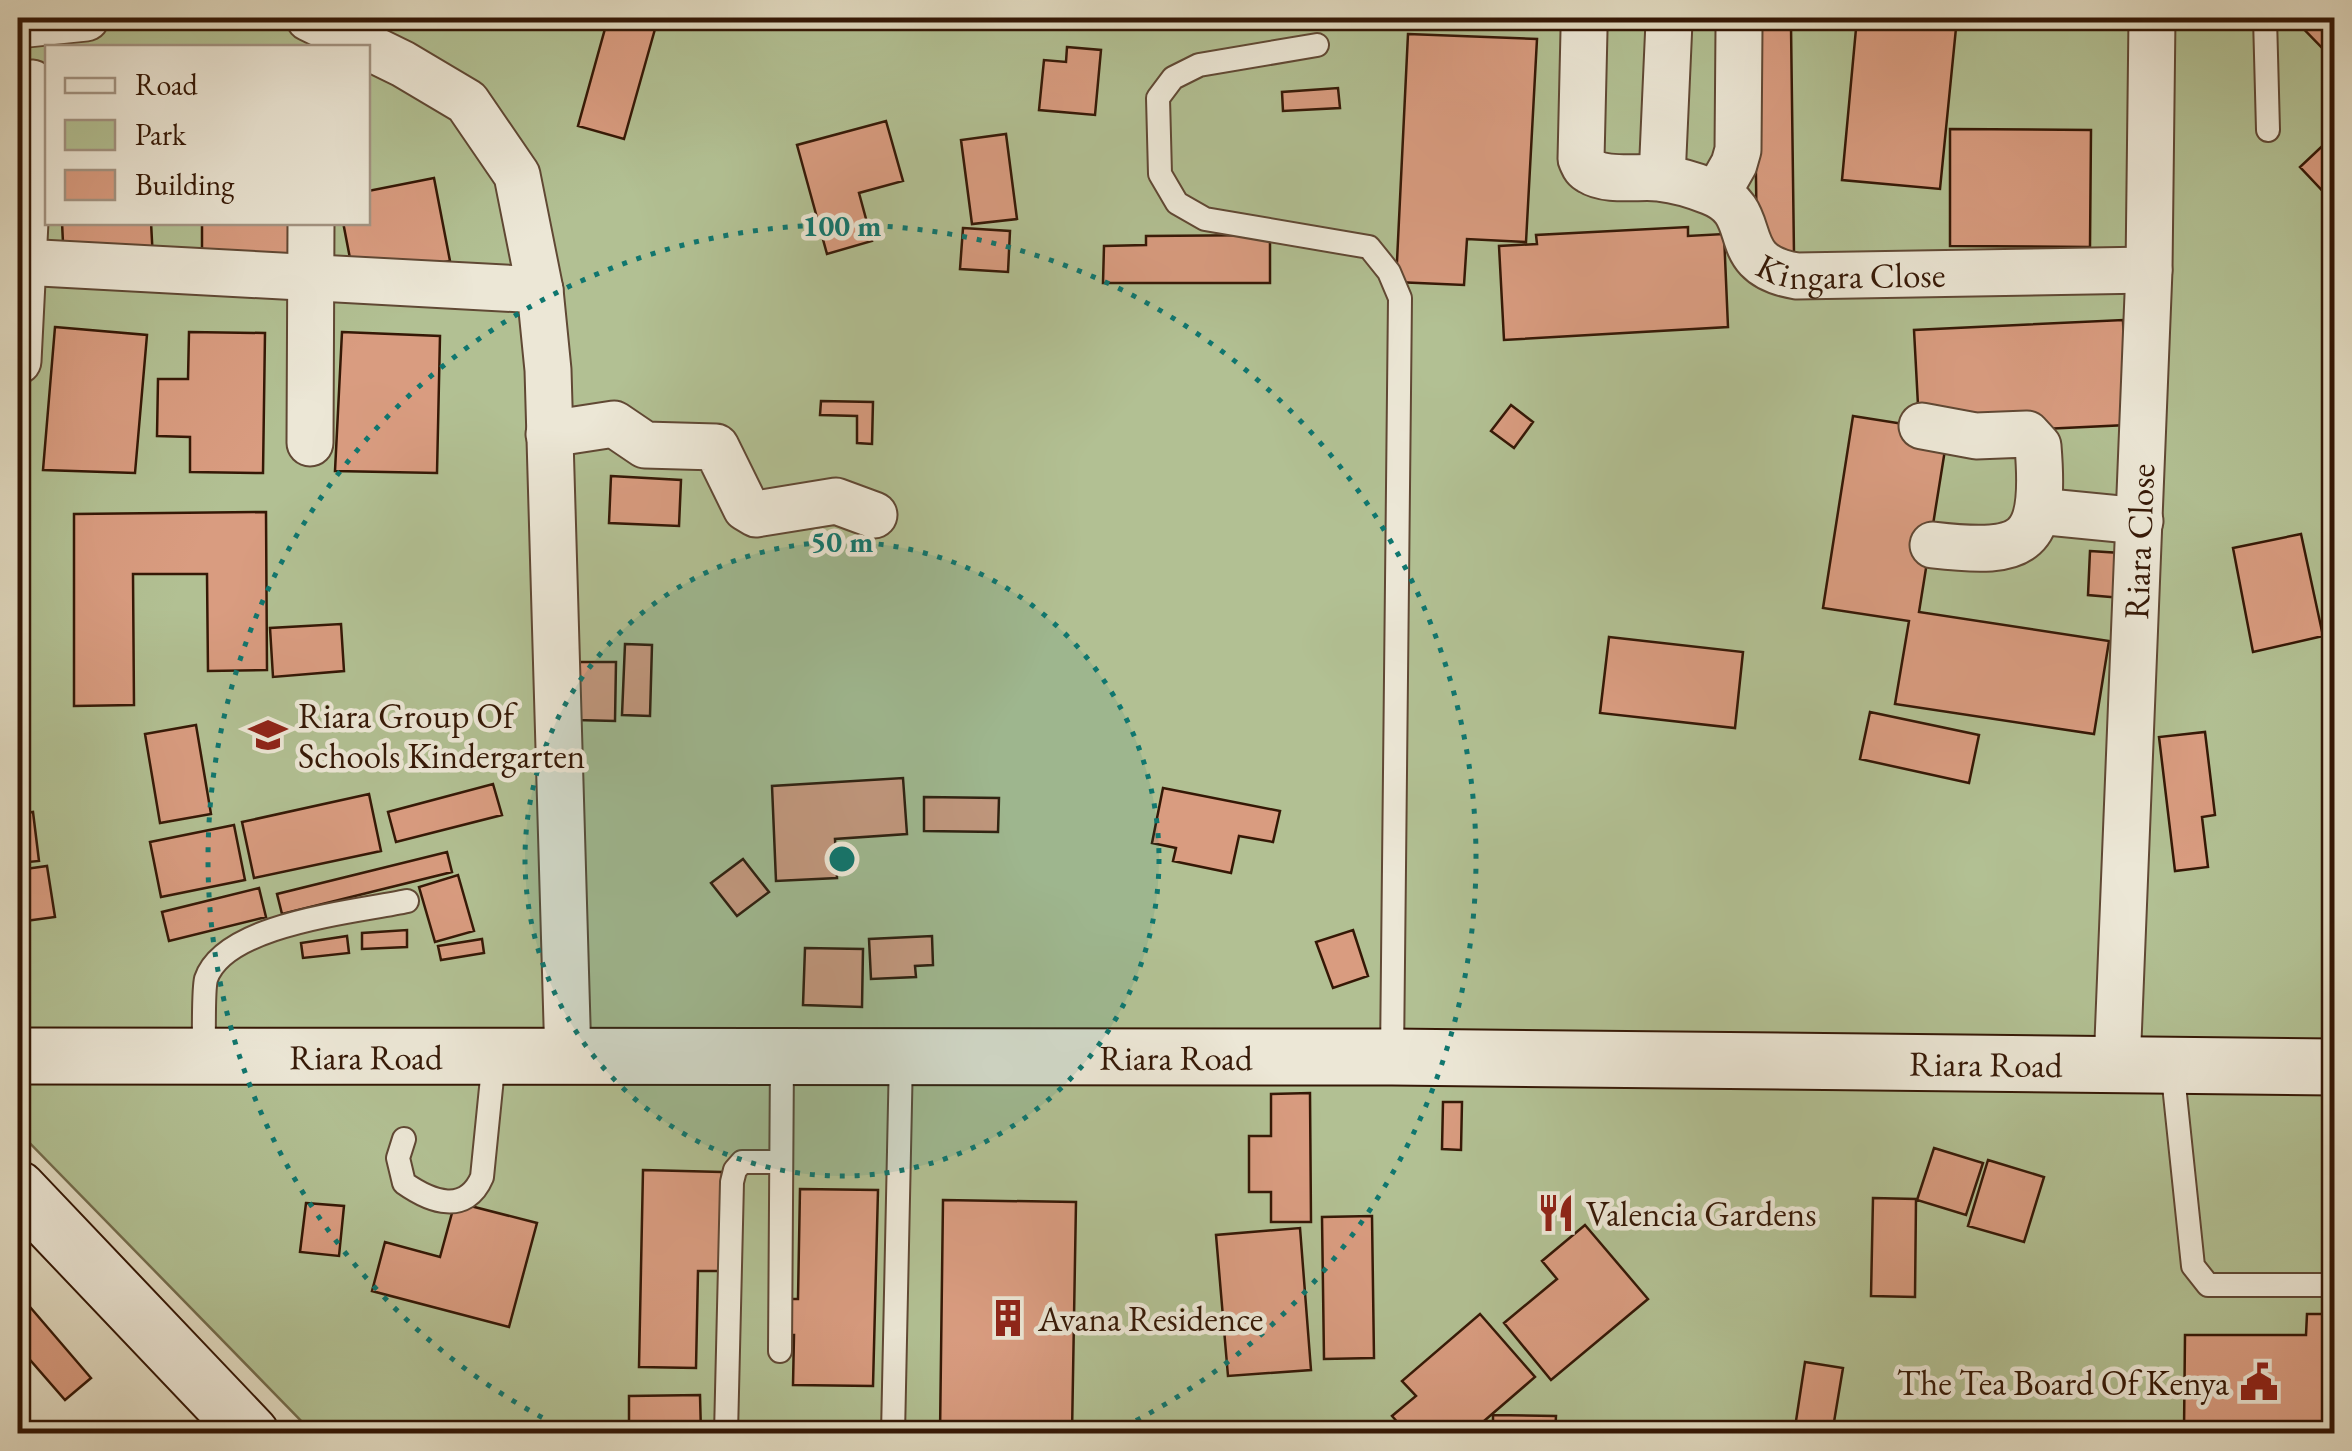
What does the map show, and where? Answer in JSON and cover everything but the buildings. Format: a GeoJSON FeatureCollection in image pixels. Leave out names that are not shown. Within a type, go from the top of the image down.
{"type":"FeatureCollection","features":[{"type":"Feature","properties":{"kind":"street"},"geometry":{"type":"LineString","coordinates":[[18,25],[86,18]]}},
{"type":"Feature","properties":{"kind":"street"},"geometry":{"type":"LineString","coordinates":[[308,18],[364,45]]}},
{"type":"Feature","properties":{"kind":"street","name":"Riara Close"},"geometry":{"type":"LineString","coordinates":[[2116,1066],[2149,270],[2152,18]]}},
{"type":"Feature","properties":{"kind":"street"},"geometry":{"type":"LineString","coordinates":[[1662,178],[1669,22]]}},
{"type":"Feature","properties":{"kind":"street"},"geometry":{"type":"LineString","coordinates":[[1584,31],[1581,159],[1588,170],[1662,178],[1717,194],[1738,150],[1740,30]]}},
{"type":"Feature","properties":{"kind":"street"},"geometry":{"type":"LineString","coordinates":[[370,48],[467,102],[517,175],[540,290],[548,370],[568,1058]]}},
{"type":"Feature","properties":{"kind":"street"},"geometry":{"type":"LineString","coordinates":[[18,360],[32,83]]}},
{"type":"Feature","properties":{"kind":"street","name":"Kingara Close"},"geometry":{"type":"LineString","coordinates":[[1717,194],[1733,208],[1746,228],[1752,256],[1771,272],[1797,276],[2149,270]]}},
{"type":"Feature","properties":{"kind":"street"},"geometry":{"type":"LineString","coordinates":[[310,444],[311,225]]}},
{"type":"Feature","properties":{"kind":"street"},"geometry":{"type":"LineString","coordinates":[[22,262],[540,290]]}},
{"type":"Feature","properties":{"kind":"street"},"geometry":{"type":"LineString","coordinates":[[550,434],[614,424],[645,444],[716,447],[746,508],[756,514],[836,501],[874,514]]}},
{"type":"Feature","properties":{"kind":"street"},"geometry":{"type":"LineString","coordinates":[[1922,426],[1976,436],[2027,434],[2038,446],[2040,463],[2038,511],[2032,530],[2022,541],[1979,550],[1934,545]]}},
{"type":"Feature","properties":{"kind":"street"},"geometry":{"type":"LineString","coordinates":[[2038,511],[2140,521]]}},
{"type":"Feature","properties":{"kind":"street","name":"Riara Road"},"geometry":{"type":"LineString","coordinates":[[18,1056],[1392,1057],[2334,1066]]}},
{"type":"Feature","properties":{"kind":"street"},"geometry":{"type":"LineString","coordinates":[[18,1189],[251,1434]]}},
{"type":"Feature","properties":{"kind":"lane"},"geometry":{"type":"LineString","coordinates":[[2265,18],[2268,130]]}},
{"type":"Feature","properties":{"kind":"lane"},"geometry":{"type":"LineString","coordinates":[[1317,45],[1199,65],[1173,78],[1158,98],[1160,174],[1176,203],[1204,219],[1369,247],[1389,272],[1400,298],[1392,1057]]}},
{"type":"Feature","properties":{"kind":"lane"},"geometry":{"type":"LineString","coordinates":[[204,1056],[205,981],[217,961],[234,947],[276,928],[407,901]]}},
{"type":"Feature","properties":{"kind":"lane"},"geometry":{"type":"LineString","coordinates":[[780,1350],[782,1057]]}},
{"type":"Feature","properties":{"kind":"lane"},"geometry":{"type":"LineString","coordinates":[[893,1434],[901,1057]]}},
{"type":"Feature","properties":{"kind":"lane"},"geometry":{"type":"LineString","coordinates":[[404,1140],[398,1158],[404,1183],[432,1198],[453,1202],[476,1192],[482,1177],[494,1058]]}},
{"type":"Feature","properties":{"kind":"lane"},"geometry":{"type":"LineString","coordinates":[[2172,1066],[2192,1266],[2208,1285],[2334,1285]]}},
{"type":"Feature","properties":{"kind":"lane"},"geometry":{"type":"LineString","coordinates":[[726,1434],[732,1182],[742,1162],[781,1162]]}},
{"type":"Feature","properties":{"kind":"green space"},"geometry":{"type":"Polygon","coordinates":[[[18,18],[2334,18],[2334,1433],[313,1433],[18,1131],[18,18]]]}},
{"type":"Feature","properties":{"kind":"place","name":"Riara Group Of Schools Kindergarten"},"geometry":{"type":"Point","coordinates":[268,735]}},
{"type":"Feature","properties":{"kind":"place","name":"Valencia Gardens"},"geometry":{"type":"Point","coordinates":[1556,1213]}},
{"type":"Feature","properties":{"kind":"place","name":"Avana Residence"},"geometry":{"type":"Point","coordinates":[1008,1318]}},
{"type":"Feature","properties":{"kind":"place","name":"The Tea Board Of Kenya"},"geometry":{"type":"Point","coordinates":[2259,1382]}}]}
